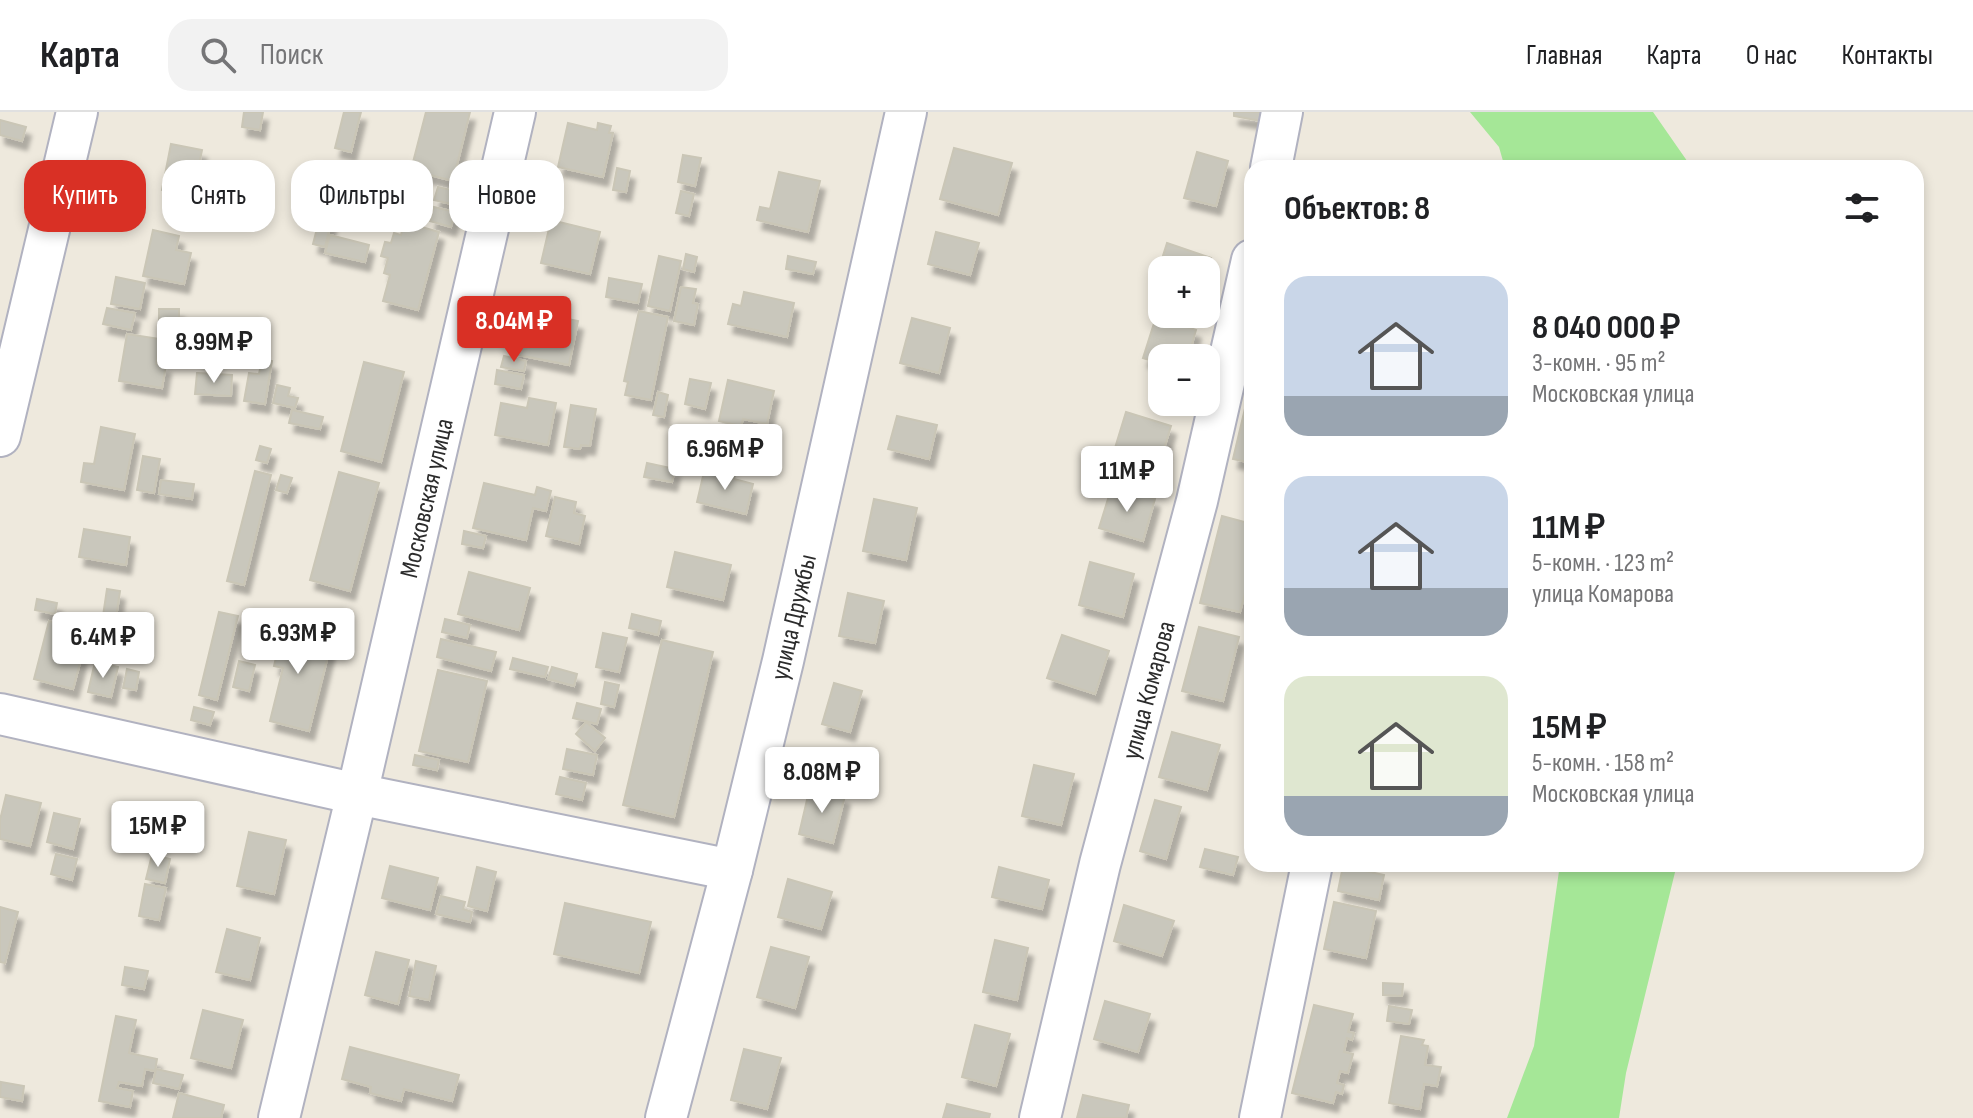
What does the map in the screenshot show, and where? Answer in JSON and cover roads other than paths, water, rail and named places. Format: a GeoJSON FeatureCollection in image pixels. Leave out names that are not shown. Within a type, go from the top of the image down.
{"type":"FeatureCollection","features":[{"type":"Feature","properties":{"kind":"street"},"geometry":{"type":"LineString","coordinates":[[0,436],[77,112]]}},
{"type":"Feature","properties":{"kind":"street","name":"Московская улица"},"geometry":{"type":"LineString","coordinates":[[279,1118],[515,112]]}},
{"type":"Feature","properties":{"kind":"street","name":"улица Дружбы"},"geometry":{"type":"LineString","coordinates":[[666,1118],[787,646],[906,112]]}},
{"type":"Feature","properties":{"kind":"street"},"geometry":{"type":"LineString","coordinates":[[1273,160],[1282,112]]}},
{"type":"Feature","properties":{"kind":"street","name":"улица Комарова"},"geometry":{"type":"LineString","coordinates":[[1040,1118],[1100,864],[1197,501],[1244,295]]}},
{"type":"Feature","properties":{"kind":"street"},"geometry":{"type":"LineString","coordinates":[[0,714],[357,794],[732,870]]}},
{"type":"Feature","properties":{"kind":"street"},"geometry":{"type":"LineString","coordinates":[[1260,1118],[1310,872]]}}]}
